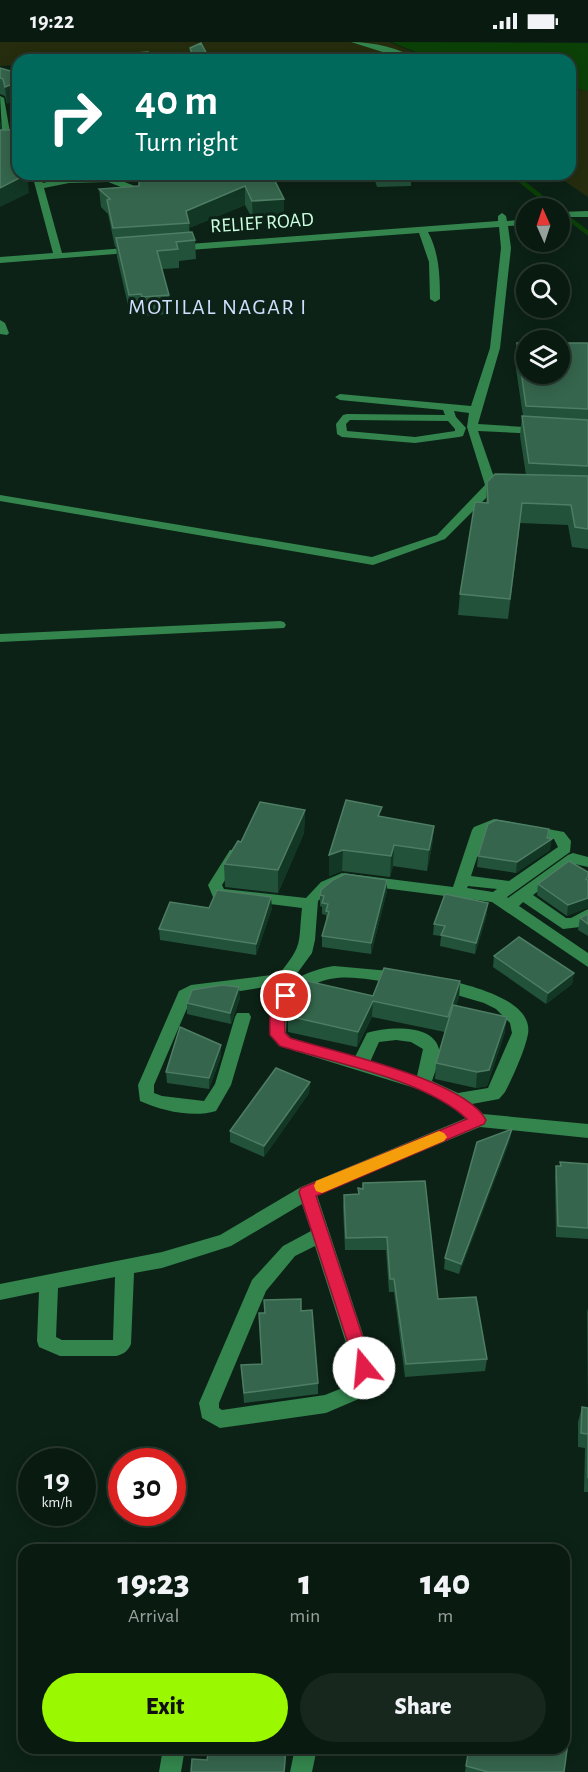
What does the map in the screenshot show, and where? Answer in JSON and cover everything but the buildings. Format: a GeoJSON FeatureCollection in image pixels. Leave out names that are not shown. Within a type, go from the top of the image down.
{"type":"FeatureCollection","features":[{"type":"Feature","properties":{"kind":"street"},"geometry":{"type":"LineString","coordinates":[[355,42],[400,54]]}},
{"type":"Feature","properties":{"kind":"street"},"geometry":{"type":"LineString","coordinates":[[0,98],[6,132],[0,135]]}},
{"type":"Feature","properties":{"kind":"street"},"geometry":{"type":"LineString","coordinates":[[38,180],[57,251]]}},
{"type":"Feature","properties":{"kind":"street"},"geometry":{"type":"LineString","coordinates":[[40,186],[69,180]]}},
{"type":"Feature","properties":{"kind":"street"},"geometry":{"type":"LineString","coordinates":[[112,180],[137,190]]}},
{"type":"Feature","properties":{"kind":"street"},"geometry":{"type":"LineString","coordinates":[[570,216],[586,218]]}},
{"type":"Feature","properties":{"kind":"street"},"geometry":{"type":"LineString","coordinates":[[570,220],[586,218]]}},
{"type":"Feature","properties":{"kind":"street"},"geometry":{"type":"LineString","coordinates":[[491,486],[472,427],[475,410],[495,348],[506,248],[502,219]]}},
{"type":"Feature","properties":{"kind":"street","name":"RELIEF ROAD"},"geometry":{"type":"LineString","coordinates":[[165,249],[422,228],[502,219]]}},
{"type":"Feature","properties":{"kind":"street","name":"RELIEF ROAD"},"geometry":{"type":"LineString","coordinates":[[170,238],[516,219]]}},
{"type":"Feature","properties":{"kind":"street"},"geometry":{"type":"LineString","coordinates":[[422,228],[431,249],[435,270],[435,299]]}},
{"type":"Feature","properties":{"kind":"street"},"geometry":{"type":"LineString","coordinates":[[0,260],[147,240]]}},
{"type":"Feature","properties":{"kind":"street"},"geometry":{"type":"LineString","coordinates":[[0,251],[153,249]]}},
{"type":"Feature","properties":{"kind":"street"},"geometry":{"type":"LineString","coordinates":[[340,397],[449,413],[461,428],[459,434],[415,440],[342,434],[341,424],[347,417],[449,413],[475,410]]}},
{"type":"Feature","properties":{"kind":"street"},"geometry":{"type":"LineString","coordinates":[[472,427],[553,432]]}},
{"type":"Feature","properties":{"kind":"street"},"geometry":{"type":"LineString","coordinates":[[0,498],[373,561],[441,537],[491,486],[513,487]]}},
{"type":"Feature","properties":{"kind":"street"},"geometry":{"type":"LineString","coordinates":[[0,638],[280,625]]}},
{"type":"Feature","properties":{"kind":"street"},"geometry":{"type":"LineString","coordinates":[[460,886],[479,830],[484,826],[494,824],[559,835],[564,841],[565,849],[517,891]]}},
{"type":"Feature","properties":{"kind":"street"},"geometry":{"type":"LineString","coordinates":[[243,839],[215,885],[215,890],[223,895],[308,903]]}},
{"type":"Feature","properties":{"kind":"street"},"geometry":{"type":"LineString","coordinates":[[502,901],[573,858],[588,862]]}},
{"type":"Feature","properties":{"kind":"street"},"geometry":{"type":"LineString","coordinates":[[243,1017],[223,1085],[210,1106],[203,1108],[159,1102],[146,1096],[146,1085],[185,996],[191,991],[276,982],[284,979],[304,953],[308,903],[323,886],[342,878],[517,891],[563,924],[575,923],[588,914]]}},
{"type":"Feature","properties":{"kind":"street"},"geometry":{"type":"LineString","coordinates":[[460,886],[502,901],[588,961]]}},
{"type":"Feature","properties":{"kind":"street"},"geometry":{"type":"LineString","coordinates":[[562,943],[588,925]]}},
{"type":"Feature","properties":{"kind":"street"},"geometry":{"type":"LineString","coordinates":[[458,1100],[493,1094],[499,1087],[520,1032],[521,1024],[514,1014],[483,995],[417,979],[333,971],[311,975],[279,1004],[278,1035],[281,1039],[423,1084],[458,1100],[479,1120]]}},
{"type":"Feature","properties":{"kind":"street"},"geometry":{"type":"LineString","coordinates":[[360,1065],[373,1037],[397,1033],[412,1035],[430,1046],[432,1052],[423,1084]]}},
{"type":"Feature","properties":{"kind":"street"},"geometry":{"type":"LineString","coordinates":[[0,1292],[162,1260],[225,1241],[307,1192],[479,1120],[588,1131]]}},
{"type":"Feature","properties":{"kind":"street"},"geometry":{"type":"LineString","coordinates":[[307,1192],[321,1233],[364,1368],[361,1389],[326,1404],[220,1419],[209,1412],[209,1402],[259,1286],[289,1251],[321,1233]]}},
{"type":"Feature","properties":{"kind":"street"},"geometry":{"type":"LineString","coordinates":[[50,1283],[46,1341],[60,1348],[116,1348],[122,1344],[125,1268]]}},
{"type":"Feature","properties":{"kind":"street"},"geometry":{"type":"LineString","coordinates":[[170,1772],[173,1754]]}},
{"type":"Feature","properties":{"kind":"street"},"geometry":{"type":"LineString","coordinates":[[301,1772],[305,1754]]}},
{"type":"Feature","properties":{"kind":"shaded area"},"geometry":{"type":"Polygon","coordinates":[[[0,42],[389,42],[418,54],[12,54],[12,65],[0,66],[0,42]]]}},
{"type":"Feature","properties":{"kind":"shaded area"},"geometry":{"type":"Polygon","coordinates":[[[391,42],[588,43],[588,91],[576,88],[576,54],[420,54],[391,42]]]}},
{"type":"Feature","properties":{"kind":"shaded area"},"geometry":{"type":"Polygon","coordinates":[[[576,88],[588,91],[588,197],[563,180],[576,180],[576,88]]]}},
{"type":"Feature","properties":{"kind":"waterway"},"geometry":{"type":"LineString","coordinates":[[520,180],[542,198]]}},
{"type":"Feature","properties":{"kind":"waterway"},"geometry":{"type":"LineString","coordinates":[[570,220],[588,233]]}},
{"type":"Feature","properties":{"kind":"slow traffic"},"geometry":{"type":"LineString","coordinates":[[322,1186],[439,1137]]}},
{"type":"Feature","properties":{"kind":"district","name":"MOTILAL NAGAR I"},"geometry":{"type":"Point","coordinates":[218,307]}},
{"type":"Feature","properties":{"kind":"route"},"geometry":{"type":"LineString","coordinates":[[286,996],[279,1004],[277,1022],[278,1035],[285,1042],[423,1084],[458,1100],[479,1120],[307,1192],[336,1275],[364,1368]]}}]}
